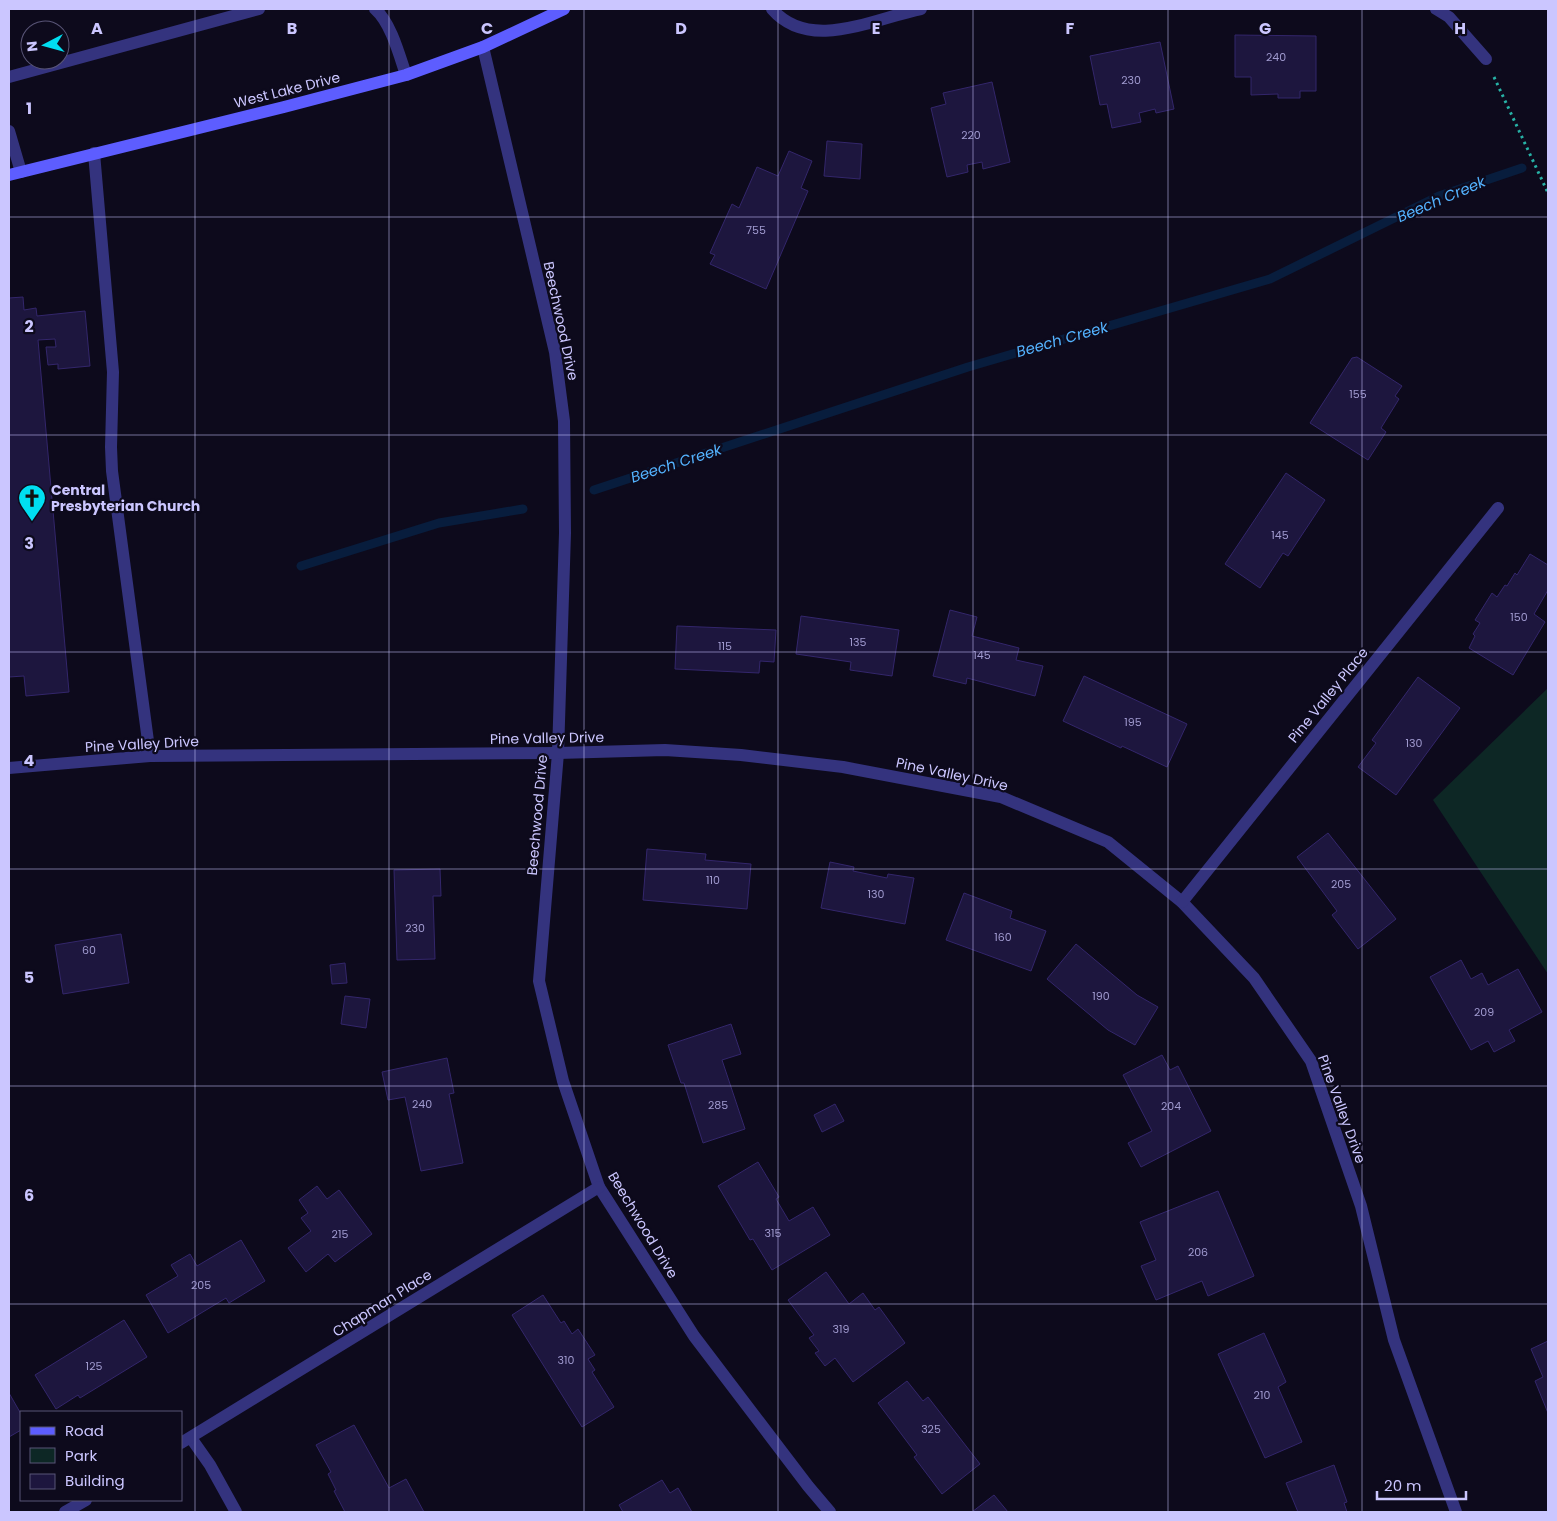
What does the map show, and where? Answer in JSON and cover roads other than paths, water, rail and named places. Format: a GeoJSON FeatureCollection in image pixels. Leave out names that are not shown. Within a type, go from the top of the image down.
{"type":"FeatureCollection","features":[{"type":"Feature","properties":{"kind":"main road","name":"West Lake Drive"},"geometry":{"type":"LineString","coordinates":[[15,173],[406,75],[482,47],[564,9]]}},
{"type":"Feature","properties":{"kind":"street"},"geometry":{"type":"LineString","coordinates":[[9,77],[259,9]]}},
{"type":"Feature","properties":{"kind":"street"},"geometry":{"type":"LineString","coordinates":[[772,9],[780,18],[809,30],[834,30],[860,26],[920,9]]}},
{"type":"Feature","properties":{"kind":"street"},"geometry":{"type":"LineString","coordinates":[[1436,9],[1449,16],[1486,59]]}},
{"type":"Feature","properties":{"kind":"street"},"geometry":{"type":"LineString","coordinates":[[381,10],[406,75]]}},
{"type":"Feature","properties":{"kind":"street","name":"Beechwood Drive"},"geometry":{"type":"LineString","coordinates":[[482,47],[555,352],[564,421],[565,533],[558,753],[539,981],[564,1081],[599,1187],[694,1336],[808,1486],[830,1512]]}},
{"type":"Feature","properties":{"kind":"street"},"geometry":{"type":"LineString","coordinates":[[9,131],[15,173]]}},
{"type":"Feature","properties":{"kind":"street"},"geometry":{"type":"LineString","coordinates":[[94,153],[113,372],[112,471],[150,756]]}},
{"type":"Feature","properties":{"kind":"street","name":"Pine Valley Place"},"geometry":{"type":"LineString","coordinates":[[1182,902],[1498,508]]}},
{"type":"Feature","properties":{"kind":"street","name":"Pine Valley Drive"},"geometry":{"type":"LineString","coordinates":[[9,768],[150,756],[558,753],[665,750],[741,755],[843,768],[1001,797],[1108,842],[1182,902],[1254,978],[1311,1060],[1361,1206],[1394,1340],[1456,1512]]}},
{"type":"Feature","properties":{"kind":"street","name":"Chapman Place"},"geometry":{"type":"LineString","coordinates":[[186,1440],[599,1187]]}},
{"type":"Feature","properties":{"kind":"street"},"geometry":{"type":"LineString","coordinates":[[186,1440],[210,1465],[236,1512]]}},
{"type":"Feature","properties":{"kind":"street"},"geometry":{"type":"LineString","coordinates":[[65,1512],[84,1501]]}},
{"type":"Feature","properties":{"kind":"waterway","name":"Beech Creek"},"geometry":{"type":"LineString","coordinates":[[594,490],[968,367],[1270,279],[1439,196],[1522,168]]}},
{"type":"Feature","properties":{"kind":"waterway","name":"Beech Creek"},"geometry":{"type":"LineString","coordinates":[[301,566],[439,523],[523,509]]}},
{"type":"Feature","properties":{"kind":"place","name":"Central Presbyterian Church"},"geometry":{"type":"Point","coordinates":[32,522]}}]}
